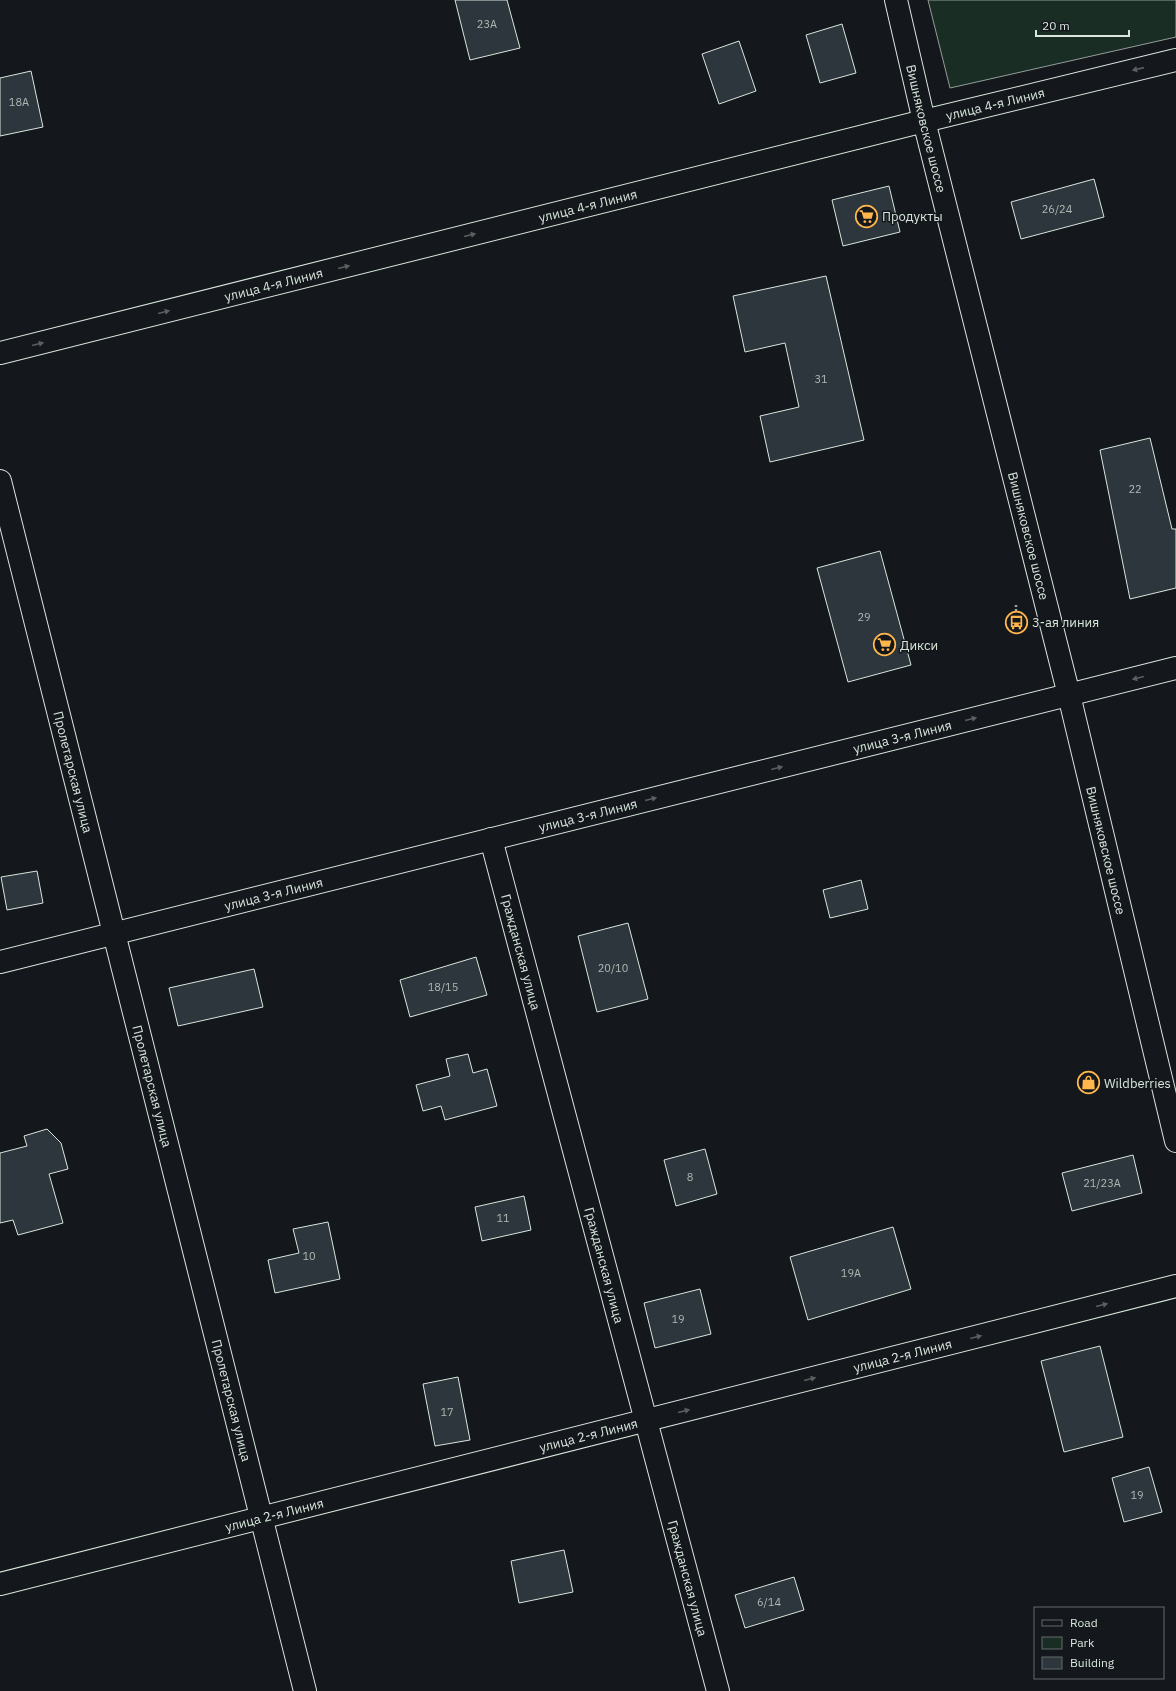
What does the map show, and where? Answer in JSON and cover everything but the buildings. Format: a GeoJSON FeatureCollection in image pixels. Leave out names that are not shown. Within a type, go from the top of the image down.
{"type":"FeatureCollection","features":[{"type":"Feature","properties":{"kind":"street","name":"Вишняковское шоссе"},"geometry":{"type":"LineString","coordinates":[[896,0],[924,121],[1069,695],[1176,1141]]}},
{"type":"Feature","properties":{"kind":"street","name":"улица 4-я Линия"},"geometry":{"type":"LineString","coordinates":[[0,354],[924,121],[1176,60]]}},
{"type":"Feature","properties":{"kind":"street","name":"Пролетарская улица"},"geometry":{"type":"LineString","coordinates":[[0,481],[305,1691]]}},
{"type":"Feature","properties":{"kind":"street","name":"улица 3-я Линия"},"geometry":{"type":"LineString","coordinates":[[0,962],[1176,668]]}},
{"type":"Feature","properties":{"kind":"street","name":"Гражданская улица"},"geometry":{"type":"LineString","coordinates":[[490,839],[718,1691]]}},
{"type":"Feature","properties":{"kind":"street","name":"улица 2-я Линия"},"geometry":{"type":"LineString","coordinates":[[0,1584],[1176,1286]]}},
{"type":"Feature","properties":{"kind":"green space"},"geometry":{"type":"Polygon","coordinates":[[[928,0],[1176,0],[1176,37],[950,88],[928,0]]]}},
{"type":"Feature","properties":{"kind":"place","name":"Продукты"},"geometry":{"type":"Point","coordinates":[867,216]}},
{"type":"Feature","properties":{"kind":"place","name":"3-ая линия"},"geometry":{"type":"Point","coordinates":[1016,622]}},
{"type":"Feature","properties":{"kind":"place","name":"Дикси"},"geometry":{"type":"Point","coordinates":[885,645]}},
{"type":"Feature","properties":{"kind":"place","name":"Wildberries"},"geometry":{"type":"Point","coordinates":[1088,1083]}}]}
